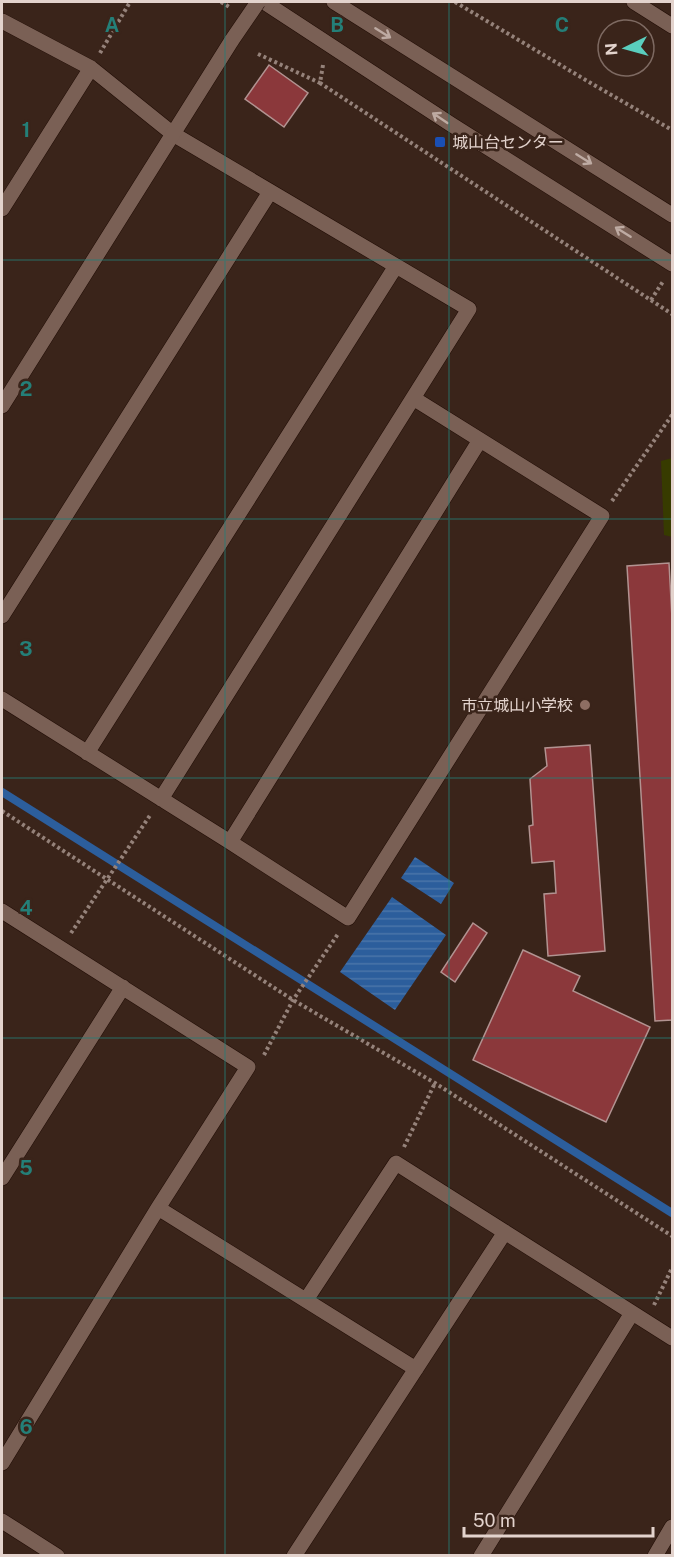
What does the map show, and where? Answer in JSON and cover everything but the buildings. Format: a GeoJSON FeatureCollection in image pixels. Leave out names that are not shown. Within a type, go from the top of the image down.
{"type":"FeatureCollection","features":[{"type":"Feature","properties":{"kind":"street"},"geometry":{"type":"LineString","coordinates":[[2,406],[258,2]]}},
{"type":"Feature","properties":{"kind":"street"},"geometry":{"type":"LineString","coordinates":[[264,2],[452,125],[672,264]]}},
{"type":"Feature","properties":{"kind":"street"},"geometry":{"type":"LineString","coordinates":[[334,2],[672,215]]}},
{"type":"Feature","properties":{"kind":"street"},"geometry":{"type":"LineString","coordinates":[[634,2],[672,26]]}},
{"type":"Feature","properties":{"kind":"street"},"geometry":{"type":"LineString","coordinates":[[2,21],[91,68],[173,134],[469,309],[161,799]]}},
{"type":"Feature","properties":{"kind":"street"},"geometry":{"type":"LineString","coordinates":[[2,209],[91,68]]}},
{"type":"Feature","properties":{"kind":"street"},"geometry":{"type":"LineString","coordinates":[[2,616],[270,192]]}},
{"type":"Feature","properties":{"kind":"street"},"geometry":{"type":"LineString","coordinates":[[87,753],[396,266]]}},
{"type":"Feature","properties":{"kind":"street"},"geometry":{"type":"LineString","coordinates":[[2,699],[348,918],[602,516],[413,398]]}},
{"type":"Feature","properties":{"kind":"street"},"geometry":{"type":"LineString","coordinates":[[230,842],[480,440]]}},
{"type":"Feature","properties":{"kind":"street"},"geometry":{"type":"LineString","coordinates":[[2,910],[248,1067],[158,1208],[2,1463]]}},
{"type":"Feature","properties":{"kind":"street"},"geometry":{"type":"LineString","coordinates":[[2,1178],[123,987]]}},
{"type":"Feature","properties":{"kind":"street"},"geometry":{"type":"LineString","coordinates":[[306,1300],[396,1163],[672,1338]]}},
{"type":"Feature","properties":{"kind":"street"},"geometry":{"type":"LineString","coordinates":[[158,1208],[416,1369]]}},
{"type":"Feature","properties":{"kind":"street"},"geometry":{"type":"LineString","coordinates":[[294,1556],[505,1232]]}},
{"type":"Feature","properties":{"kind":"street"},"geometry":{"type":"LineString","coordinates":[[481,1556],[632,1313]]}},
{"type":"Feature","properties":{"kind":"street"},"geometry":{"type":"LineString","coordinates":[[2,1521],[57,1556]]}},
{"type":"Feature","properties":{"kind":"street"},"geometry":{"type":"LineString","coordinates":[[655,1556],[672,1527]]}},
{"type":"Feature","properties":{"kind":"path"},"geometry":{"type":"LineString","coordinates":[[91,68],[130,2]]}},
{"type":"Feature","properties":{"kind":"path"},"geometry":{"type":"LineString","coordinates":[[221,2],[242,14]]}},
{"type":"Feature","properties":{"kind":"path"},"geometry":{"type":"LineString","coordinates":[[455,2],[672,130]]}},
{"type":"Feature","properties":{"kind":"path"},"geometry":{"type":"LineString","coordinates":[[258,54],[320,83],[672,314]]}},
{"type":"Feature","properties":{"kind":"path"},"geometry":{"type":"LineString","coordinates":[[320,83],[323,62]]}},
{"type":"Feature","properties":{"kind":"path"},"geometry":{"type":"LineString","coordinates":[[602,516],[672,415]]}},
{"type":"Feature","properties":{"kind":"path"},"geometry":{"type":"LineString","coordinates":[[62,947],[161,799]]}},
{"type":"Feature","properties":{"kind":"path"},"geometry":{"type":"LineString","coordinates":[[2,811],[293,1000],[435,1083],[672,1236]]}},
{"type":"Feature","properties":{"kind":"path"},"geometry":{"type":"LineString","coordinates":[[248,1067],[256,1068],[293,1000],[348,918]]}},
{"type":"Feature","properties":{"kind":"path"},"geometry":{"type":"LineString","coordinates":[[396,1163],[435,1083]]}},
{"type":"Feature","properties":{"kind":"path"},"geometry":{"type":"LineString","coordinates":[[646,1321],[672,1268]]}},
{"type":"Feature","properties":{"kind":"shaded area"},"geometry":{"type":"Polygon","coordinates":[[[672,458],[672,537],[664,535],[661,461],[672,458]]]}},
{"type":"Feature","properties":{"kind":"water"},"geometry":{"type":"Polygon","coordinates":[[[415,857],[454,883],[441,904],[401,878],[415,857]]]}},
{"type":"Feature","properties":{"kind":"water"},"geometry":{"type":"Polygon","coordinates":[[[392,897],[446,935],[395,1010],[340,972],[392,897]]]}},
{"type":"Feature","properties":{"kind":"waterway"},"geometry":{"type":"LineString","coordinates":[[2,792],[672,1213]]}},
{"type":"Feature","properties":{"kind":"place","name":"城山台センター"},"geometry":{"type":"Point","coordinates":[440,142]}},
{"type":"Feature","properties":{"kind":"place","name":"市立城山小学校"},"geometry":{"type":"Point","coordinates":[585,705]}}]}
